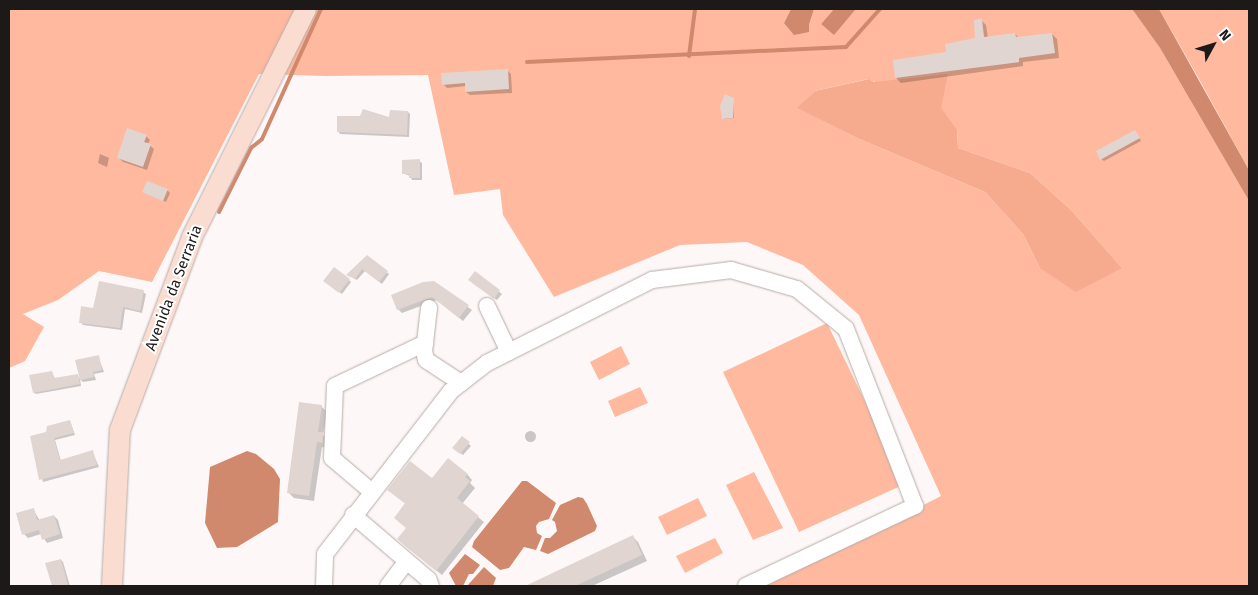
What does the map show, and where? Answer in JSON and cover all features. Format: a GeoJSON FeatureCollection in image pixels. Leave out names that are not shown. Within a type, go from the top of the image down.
{"type":"FeatureCollection","features":[{"type":"Feature","properties":{"kind":"main road","name":"Avenida da Serraria"},"geometry":{"type":"LineString","coordinates":[[112,586],[120,430],[192,237],[306,9]]}},
{"type":"Feature","properties":{"kind":"street"},"geometry":{"type":"LineString","coordinates":[[324,586],[325,554],[353,515],[451,391],[461,383],[487,363],[652,280],[731,270],[797,289],[846,329],[915,506],[746,586]]}},
{"type":"Feature","properties":{"kind":"street"},"geometry":{"type":"LineString","coordinates":[[486,306],[509,352]]}},
{"type":"Feature","properties":{"kind":"street"},"geometry":{"type":"LineString","coordinates":[[429,308],[424,351],[426,360],[461,383]]}},
{"type":"Feature","properties":{"kind":"street"},"geometry":{"type":"LineString","coordinates":[[372,492],[332,458],[335,386],[425,343]]}},
{"type":"Feature","properties":{"kind":"street"},"geometry":{"type":"LineString","coordinates":[[353,515],[428,579],[431,586]]}},
{"type":"Feature","properties":{"kind":"street"},"geometry":{"type":"LineString","coordinates":[[388,586],[407,561]]}},
{"type":"Feature","properties":{"kind":"shaded area"},"geometry":{"type":"Polygon","coordinates":[[[9,9],[791,9],[784,23],[809,25],[814,9],[834,9],[821,24],[834,34],[856,9],[1132,9],[1160,48],[1249,201],[1249,586],[766,586],[941,496],[859,315],[803,265],[747,242],[680,245],[554,297],[503,215],[500,189],[454,195],[428,75],[325,76],[259,74],[152,282],[99,271],[58,300],[23,314],[44,327],[25,361],[9,368],[9,9]],[[868,79],[815,91],[798,108],[857,138],[985,192],[1023,234],[1040,268],[1122,268],[1071,210],[1030,173],[958,148],[957,129],[941,109],[868,79]]]}},
{"type":"Feature","properties":{"kind":"shaded area"},"geometry":{"type":"Polygon","coordinates":[[[791,9],[814,9],[809,32],[794,35],[784,23],[791,9]]]}},
{"type":"Feature","properties":{"kind":"shaded area"},"geometry":{"type":"Polygon","coordinates":[[[834,9],[856,9],[834,35],[821,24],[834,9]]]}},
{"type":"Feature","properties":{"kind":"shaded area"},"geometry":{"type":"Polygon","coordinates":[[[1132,9],[1159,9],[1249,170],[1249,201],[1160,48],[1132,9]]]}},
{"type":"Feature","properties":{"kind":"shaded area"},"geometry":{"type":"Polygon","coordinates":[[[1159,9],[1249,9],[1249,170],[1199,79],[1159,9]]]}},
{"type":"Feature","properties":{"kind":"shaded area"},"geometry":{"type":"Polygon","coordinates":[[[948,74],[941,108],[957,129],[958,148],[1030,173],[1071,210],[1122,268],[1076,292],[1040,268],[1023,234],[985,192],[857,138],[797,108],[815,91],[869,79],[874,82],[948,74]]]}},
{"type":"Feature","properties":{"kind":"shaded area"},"geometry":{"type":"Polygon","coordinates":[[[827,323],[905,484],[799,532],[723,372],[827,323]]]}},
{"type":"Feature","properties":{"kind":"shaded area"},"geometry":{"type":"Polygon","coordinates":[[[621,346],[630,364],[599,380],[590,362],[621,346]]]}},
{"type":"Feature","properties":{"kind":"shaded area"},"geometry":{"type":"Polygon","coordinates":[[[640,387],[648,403],[615,417],[608,401],[640,387]]]}},
{"type":"Feature","properties":{"kind":"shaded area"},"geometry":{"type":"Polygon","coordinates":[[[247,451],[256,454],[274,469],[280,479],[278,522],[237,547],[217,548],[205,523],[210,467],[247,451]]]}},
{"type":"Feature","properties":{"kind":"shaded area"},"geometry":{"type":"Polygon","coordinates":[[[754,472],[783,528],[753,540],[726,485],[754,472]]]}},
{"type":"Feature","properties":{"kind":"shaded area"},"geometry":{"type":"Polygon","coordinates":[[[522,481],[527,481],[556,503],[549,519],[539,522],[536,526],[537,533],[542,536],[536,550],[524,547],[509,568],[500,570],[472,547],[474,541],[522,481]]]}},
{"type":"Feature","properties":{"kind":"shaded area"},"geometry":{"type":"Polygon","coordinates":[[[578,497],[583,498],[587,504],[597,526],[595,531],[548,554],[540,551],[545,538],[550,538],[557,531],[555,522],[552,520],[560,505],[578,497]]]}},
{"type":"Feature","properties":{"kind":"shaded area"},"geometry":{"type":"Polygon","coordinates":[[[698,498],[707,516],[667,535],[658,517],[698,498]]]}},
{"type":"Feature","properties":{"kind":"shaded area"},"geometry":{"type":"Polygon","coordinates":[[[715,538],[723,553],[685,573],[676,556],[715,538]]]}},
{"type":"Feature","properties":{"kind":"shaded area"},"geometry":{"type":"Polygon","coordinates":[[[465,554],[480,565],[473,574],[469,574],[463,586],[456,586],[449,573],[465,554]]]}},
{"type":"Feature","properties":{"kind":"shaded area"},"geometry":{"type":"Polygon","coordinates":[[[484,567],[496,578],[493,586],[467,586],[484,567]]]}},
{"type":"Feature","properties":{"kind":"building"},"geometry":{"type":"Polygon","coordinates":[[[982,19],[984,37],[1015,33],[1016,37],[1052,33],[1055,53],[1019,58],[1019,62],[895,78],[893,60],[946,52],[945,44],[975,38],[974,20],[982,19]]]}},
{"type":"Feature","properties":{"kind":"building"},"geometry":{"type":"Polygon","coordinates":[[[508,69],[509,89],[465,92],[465,83],[442,85],[441,73],[508,69]]]}},
{"type":"Feature","properties":{"kind":"building"},"geometry":{"type":"Polygon","coordinates":[[[725,94],[734,98],[733,118],[722,119],[720,106],[725,94]]]}},
{"type":"Feature","properties":{"kind":"building"},"geometry":{"type":"Polygon","coordinates":[[[363,109],[389,117],[390,110],[408,111],[407,135],[337,132],[337,116],[360,116],[363,109]]]}},
{"type":"Feature","properties":{"kind":"building"},"geometry":{"type":"Polygon","coordinates":[[[127,128],[147,135],[144,142],[151,144],[143,167],[117,158],[127,128]]]}},
{"type":"Feature","properties":{"kind":"building"},"geometry":{"type":"Polygon","coordinates":[[[1135,130],[1140,138],[1100,160],[1096,151],[1135,130]]]}},
{"type":"Feature","properties":{"kind":"building"},"geometry":{"type":"Polygon","coordinates":[[[420,159],[420,178],[409,178],[409,174],[402,174],[402,160],[420,159]]]}},
{"type":"Feature","properties":{"kind":"building"},"geometry":{"type":"Polygon","coordinates":[[[147,181],[168,189],[163,201],[142,192],[147,181]]]}},
{"type":"Feature","properties":{"kind":"building"},"geometry":{"type":"Polygon","coordinates":[[[367,255],[388,271],[379,282],[362,269],[355,279],[346,275],[367,255]]]}},
{"type":"Feature","properties":{"kind":"building"},"geometry":{"type":"Polygon","coordinates":[[[334,267],[350,279],[339,293],[323,281],[334,267]]]}},
{"type":"Feature","properties":{"kind":"building"},"geometry":{"type":"Polygon","coordinates":[[[475,271],[500,290],[494,299],[468,280],[475,271]]]}},
{"type":"Feature","properties":{"kind":"building"},"geometry":{"type":"Polygon","coordinates":[[[99,281],[144,290],[140,311],[123,307],[120,328],[79,323],[81,306],[93,308],[99,281]]]}},
{"type":"Feature","properties":{"kind":"building"},"geometry":{"type":"Polygon","coordinates":[[[434,281],[469,305],[459,318],[432,297],[397,310],[391,295],[423,282],[434,281]]]}},
{"type":"Feature","properties":{"kind":"building"},"geometry":{"type":"Polygon","coordinates":[[[99,355],[102,370],[93,372],[94,377],[80,380],[75,360],[99,355]]]}},
{"type":"Feature","properties":{"kind":"building"},"geometry":{"type":"Polygon","coordinates":[[[52,371],[54,378],[78,374],[80,384],[33,393],[29,375],[52,371]]]}},
{"type":"Feature","properties":{"kind":"building"},"geometry":{"type":"Polygon","coordinates":[[[299,402],[322,405],[318,432],[323,432],[323,443],[317,442],[309,496],[287,493],[299,402]]]}},
{"type":"Feature","properties":{"kind":"building"},"geometry":{"type":"Polygon","coordinates":[[[70,420],[74,433],[54,438],[60,460],[93,450],[97,465],[39,480],[30,436],[46,432],[47,426],[70,420]]]}},
{"type":"Feature","properties":{"kind":"building"},"geometry":{"type":"Polygon","coordinates":[[[462,436],[470,442],[460,454],[452,448],[462,436]]]}},
{"type":"Feature","properties":{"kind":"building"},"geometry":{"type":"Polygon","coordinates":[[[448,458],[468,474],[465,477],[470,481],[457,498],[479,516],[436,571],[397,539],[406,528],[394,518],[405,503],[387,490],[410,461],[432,478],[448,458]]]}},
{"type":"Feature","properties":{"kind":"building"},"geometry":{"type":"Polygon","coordinates":[[[34,508],[37,520],[54,515],[60,534],[42,540],[39,530],[22,535],[16,513],[34,508]]]}},
{"type":"Feature","properties":{"kind":"building"},"geometry":{"type":"Polygon","coordinates":[[[633,535],[642,555],[575,586],[525,586],[633,535]]]}},
{"type":"Feature","properties":{"kind":"building"},"geometry":{"type":"Polygon","coordinates":[[[61,559],[68,586],[52,586],[45,563],[61,559]]]}},
{"type":"Feature","properties":{"kind":"waterway"},"geometry":{"type":"LineString","coordinates":[[219,212],[251,148],[262,139],[321,9]]}},
{"type":"Feature","properties":{"kind":"waterway"},"geometry":{"type":"LineString","coordinates":[[689,56],[695,9]]}},
{"type":"Feature","properties":{"kind":"waterway"},"geometry":{"type":"LineString","coordinates":[[527,62],[846,47],[880,9]]}}]}
